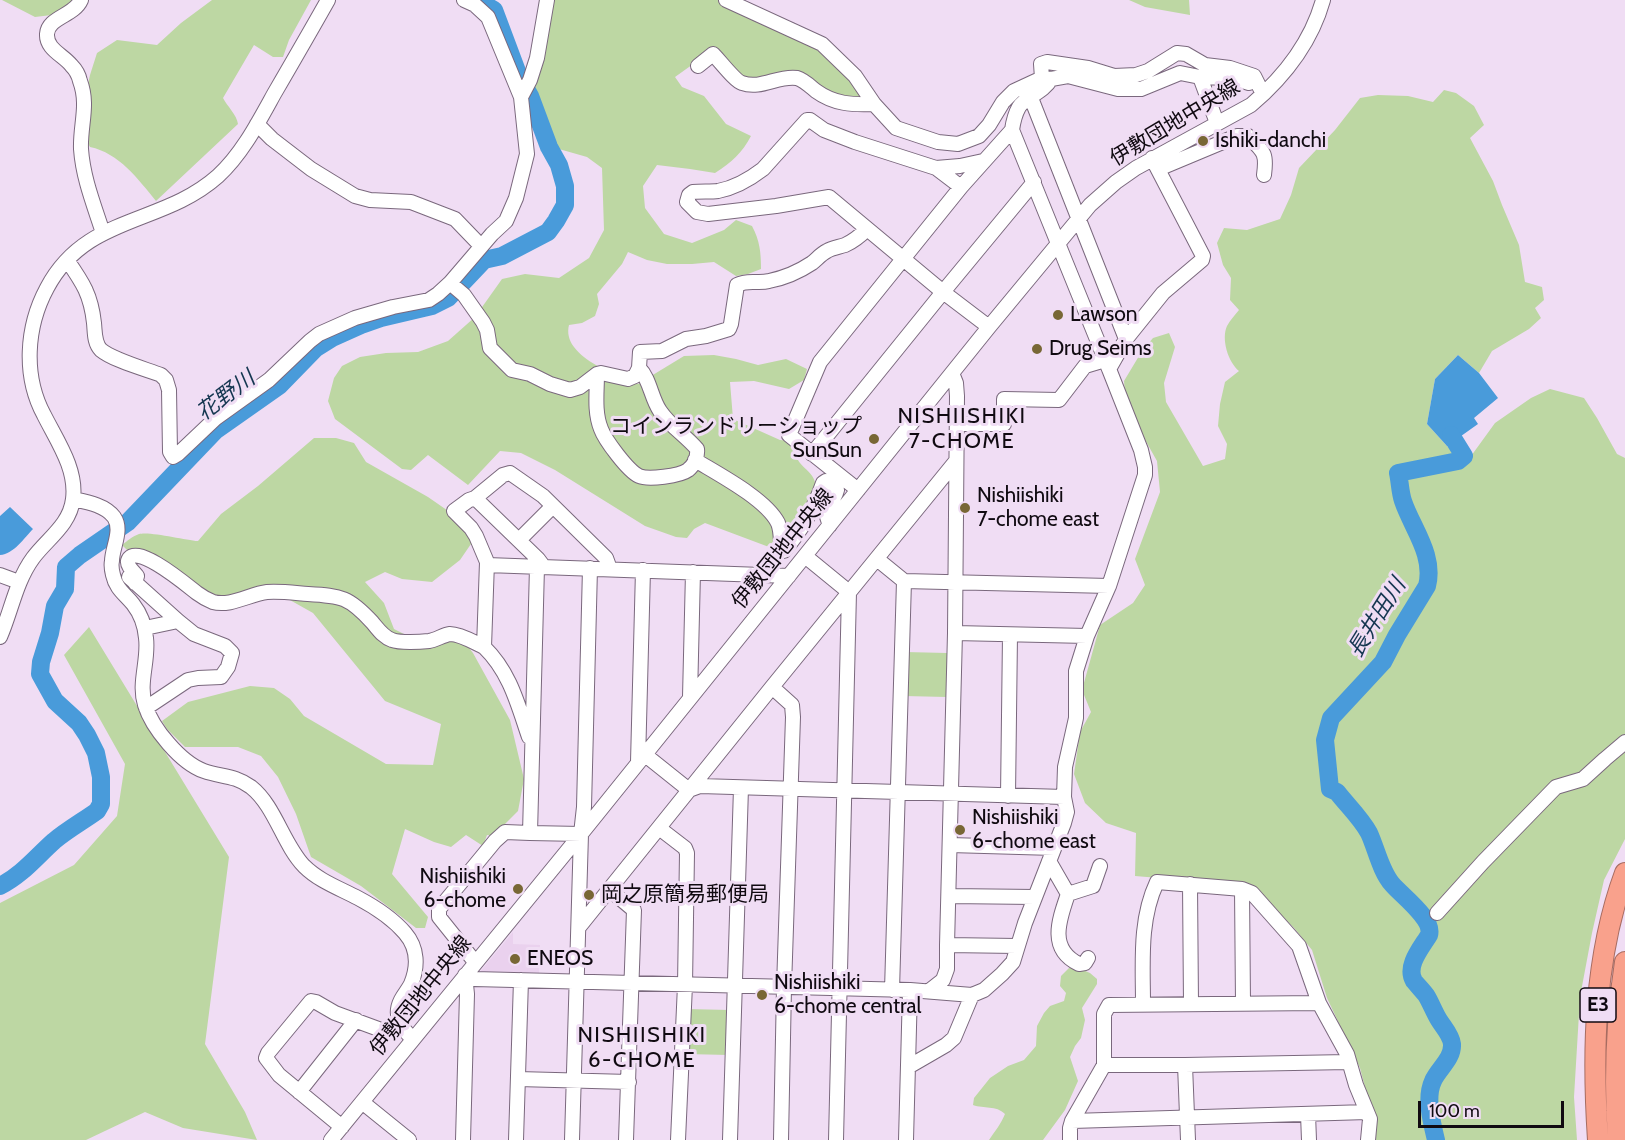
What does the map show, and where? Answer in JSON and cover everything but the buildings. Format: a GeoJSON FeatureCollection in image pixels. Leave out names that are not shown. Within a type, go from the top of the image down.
{"type":"FeatureCollection","features":[{"type":"Feature","properties":{"kind":"highway","name":"E3"},"geometry":{"type":"LineString","coordinates":[[1598,1140],[1596,1089],[1599,996],[1612,914],[1625,873]]}},
{"type":"Feature","properties":{"kind":"highway","name":"E3"},"geometry":{"type":"LineString","coordinates":[[1618,1140],[1616,1048],[1625,962]]}},
{"type":"Feature","properties":{"kind":"street"},"geometry":{"type":"LineString","coordinates":[[81,0],[71,13],[52,22],[47,30],[47,40],[54,50],[72,65],[80,81],[86,105],[81,146],[83,170],[103,233]]}},
{"type":"Feature","properties":{"kind":"street"},"geometry":{"type":"LineString","coordinates":[[0,638],[20,582],[33,557],[64,522],[71,510],[74,498],[70,469],[42,412],[30,364],[30,344],[34,321],[53,277],[80,247],[103,233],[184,200],[201,190],[231,162],[257,124],[328,0]]}},
{"type":"Feature","properties":{"kind":"street"},"geometry":{"type":"LineString","coordinates":[[67,260],[84,285],[92,306],[98,345],[110,356],[161,375],[166,380],[169,390],[170,452],[173,457],[216,418],[269,380],[319,334],[355,318],[429,300],[455,288],[482,246],[506,221],[516,198],[527,154],[521,97],[488,17],[464,0]]}},
{"type":"Feature","properties":{"kind":"street"},"geometry":{"type":"LineString","coordinates":[[521,97],[531,80],[537,58],[547,0]]}},
{"type":"Feature","properties":{"kind":"street"},"geometry":{"type":"LineString","coordinates":[[726,0],[822,44],[855,76],[874,104],[896,128],[938,142],[958,144],[979,136],[989,125],[1003,102],[1014,91],[1046,79],[1068,76],[1118,89],[1141,89],[1180,73],[1200,77],[1233,78],[1261,90]]}},
{"type":"Feature","properties":{"kind":"street","name":"伊敷団地中央線"},"geometry":{"type":"LineString","coordinates":[[331,1140],[1090,205],[1116,182],[1155,163],[1217,123],[1251,105],[1261,90],[1286,70],[1301,50],[1309,37],[1323,0]]}},
{"type":"Feature","properties":{"kind":"street"},"geometry":{"type":"LineString","coordinates":[[698,66],[713,54],[740,83],[751,85],[783,78],[800,78],[826,98],[858,105],[874,104]]}},
{"type":"Feature","properties":{"kind":"street"},"geometry":{"type":"LineString","coordinates":[[463,1140],[467,994],[465,975],[474,978],[521,980],[910,990],[972,995],[984,990],[1013,962],[1067,812],[1064,797],[1067,754],[1076,718],[1076,671],[1087,636],[1109,586],[1145,475],[1145,467],[1141,450],[1012,130],[1013,122],[1020,105],[1047,87],[1041,64],[1047,62],[1088,68],[1114,75],[1136,75],[1149,71],[1177,54],[1186,54],[1205,65],[1230,68],[1254,76],[1261,90]]}},
{"type":"Feature","properties":{"kind":"street"},"geometry":{"type":"LineString","coordinates":[[1200,77],[1217,123]]}},
{"type":"Feature","properties":{"kind":"street"},"geometry":{"type":"LineString","coordinates":[[1031,98],[1126,339]]}},
{"type":"Feature","properties":{"kind":"street"},"geometry":{"type":"LineString","coordinates":[[961,187],[936,168],[855,142],[824,130],[807,120],[754,176],[722,190],[693,192],[687,202],[697,212],[708,214],[829,197],[943,292],[989,327]]}},
{"type":"Feature","properties":{"kind":"street"},"geometry":{"type":"LineString","coordinates":[[257,124],[311,170],[355,195],[370,200],[411,202],[454,219],[482,246]]}},
{"type":"Feature","properties":{"kind":"street"},"geometry":{"type":"LineString","coordinates":[[858,490],[789,435],[820,362],[961,187],[1012,130]]}},
{"type":"Feature","properties":{"kind":"street"},"geometry":{"type":"LineString","coordinates":[[957,424],[1004,424],[1004,399],[1059,400],[1085,366],[1107,364],[1163,293],[1202,260],[1203,256],[1155,163],[1237,136],[1248,136],[1266,158],[1264,175]]}},
{"type":"Feature","properties":{"kind":"street"},"geometry":{"type":"LineString","coordinates":[[936,168],[960,166],[984,160]]}},
{"type":"Feature","properties":{"kind":"street"},"geometry":{"type":"LineString","coordinates":[[812,454],[1034,182]]}},
{"type":"Feature","properties":{"kind":"street"},"geometry":{"type":"LineString","coordinates":[[455,288],[483,322],[490,348],[512,370],[530,374],[550,384],[570,390],[580,387],[601,372],[628,379],[635,376],[639,368],[640,352],[662,351],[686,339],[729,329],[737,285],[750,282],[763,283],[782,277],[812,263],[828,249],[848,244],[867,229]]}},
{"type":"Feature","properties":{"kind":"street"},"geometry":{"type":"LineString","coordinates":[[597,374],[596,407],[600,427],[604,437],[634,473],[646,478],[683,473],[695,460],[697,449],[658,410],[639,368]]}},
{"type":"Feature","properties":{"kind":"street"},"geometry":{"type":"LineString","coordinates":[[929,991],[943,980],[946,969],[949,896],[957,461],[957,396],[952,373]]}},
{"type":"Feature","properties":{"kind":"street"},"geometry":{"type":"LineString","coordinates":[[695,460],[747,491],[768,511],[780,530],[782,551],[802,529],[826,481],[831,482],[837,490],[835,497],[826,508],[825,514],[830,525]]}},
{"type":"Feature","properties":{"kind":"street"},"geometry":{"type":"LineString","coordinates":[[579,927],[957,461]]}},
{"type":"Feature","properties":{"kind":"street"},"geometry":{"type":"LineString","coordinates":[[484,647],[487,565],[476,536],[454,512],[469,500],[476,498],[503,475],[510,473],[543,496],[606,558],[610,569]]}},
{"type":"Feature","properties":{"kind":"street"},"geometry":{"type":"LineString","coordinates":[[74,498],[96,504],[116,519],[117,536],[111,562],[115,582],[137,610],[144,628],[147,648],[143,697],[154,725],[168,743],[195,768],[223,774],[252,788],[268,809],[302,864],[324,881],[378,910],[411,940],[416,957],[416,967],[411,984],[401,1000],[398,1018],[402,1028],[413,1039]]}},
{"type":"Feature","properties":{"kind":"street"},"geometry":{"type":"LineString","coordinates":[[476,498],[538,559],[541,567],[531,745],[530,833]]}},
{"type":"Feature","properties":{"kind":"street"},"geometry":{"type":"LineString","coordinates":[[519,540],[553,506]]}},
{"type":"Feature","properties":{"kind":"street"},"geometry":{"type":"LineString","coordinates":[[135,583],[137,576],[128,562],[129,558],[134,555],[140,555],[163,567],[199,595],[215,603],[230,602],[267,592],[342,597],[357,607],[385,637],[395,641],[430,641],[450,634],[456,635],[484,647],[495,658],[507,676],[531,745]]}},
{"type":"Feature","properties":{"kind":"street"},"geometry":{"type":"LineString","coordinates":[[804,556],[849,592]]}},
{"type":"Feature","properties":{"kind":"street"},"geometry":{"type":"LineString","coordinates":[[877,559],[904,581],[1109,586]]}},
{"type":"Feature","properties":{"kind":"street"},"geometry":{"type":"LineString","coordinates":[[111,562],[194,634],[225,646],[232,653],[228,667],[221,677],[188,680],[146,708]]}},
{"type":"Feature","properties":{"kind":"street"},"geometry":{"type":"LineString","coordinates":[[487,565],[789,576]]}},
{"type":"Feature","properties":{"kind":"street"},"geometry":{"type":"LineString","coordinates":[[572,1140],[590,568]]}},
{"type":"Feature","properties":{"kind":"street"},"geometry":{"type":"LineString","coordinates":[[643,570],[641,758],[688,790]]}},
{"type":"Feature","properties":{"kind":"street"},"geometry":{"type":"LineString","coordinates":[[690,697],[693,572]]}},
{"type":"Feature","properties":{"kind":"street"},"geometry":{"type":"LineString","coordinates":[[0,575],[20,582]]}},
{"type":"Feature","properties":{"kind":"street"},"geometry":{"type":"LineString","coordinates":[[892,990],[904,581]]}},
{"type":"Feature","properties":{"kind":"street"},"geometry":{"type":"LineString","coordinates":[[836,1140],[849,592]]}},
{"type":"Feature","properties":{"kind":"street"},"geometry":{"type":"LineString","coordinates":[[144,628],[178,621]]}},
{"type":"Feature","properties":{"kind":"street"},"geometry":{"type":"LineString","coordinates":[[955,633],[1087,636]]}},
{"type":"Feature","properties":{"kind":"street"},"geometry":{"type":"LineString","coordinates":[[1008,796],[1010,634]]}},
{"type":"Feature","properties":{"kind":"street"},"geometry":{"type":"LineString","coordinates":[[772,687],[792,705],[793,717],[781,1140]]}},
{"type":"Feature","properties":{"kind":"street"},"geometry":{"type":"LineString","coordinates":[[1437,913],[1556,787],[1582,780],[1625,742]]}},
{"type":"Feature","properties":{"kind":"street"},"geometry":{"type":"LineString","coordinates":[[688,790],[700,786],[1064,797]]}},
{"type":"Feature","properties":{"kind":"street"},"geometry":{"type":"LineString","coordinates":[[730,1140],[741,788]]}},
{"type":"Feature","properties":{"kind":"street"},"geometry":{"type":"LineString","coordinates":[[659,828],[685,848],[687,853],[685,985],[678,1140]]}},
{"type":"Feature","properties":{"kind":"street"},"geometry":{"type":"LineString","coordinates":[[475,962],[439,917],[440,909],[495,841],[505,832],[581,834]]}},
{"type":"Feature","properties":{"kind":"street"},"geometry":{"type":"LineString","coordinates":[[950,845],[1052,855]]}},
{"type":"Feature","properties":{"kind":"street"},"geometry":{"type":"LineString","coordinates":[[1052,855],[1068,894],[1058,923],[1058,939],[1062,949],[1071,960],[1079,964],[1085,963],[1088,958]]}},
{"type":"Feature","properties":{"kind":"street"},"geometry":{"type":"LineString","coordinates":[[1068,894],[1093,886],[1100,866]]}},
{"type":"Feature","properties":{"kind":"street"},"geometry":{"type":"LineString","coordinates":[[1143,1004],[1143,935],[1150,897],[1157,882],[1242,889],[1252,894],[1299,946],[1319,1003],[1347,1054],[1356,1085],[1370,1119],[1368,1140]]}},
{"type":"Feature","properties":{"kind":"street"},"geometry":{"type":"LineString","coordinates":[[1190,884],[1191,1004]]}},
{"type":"Feature","properties":{"kind":"street"},"geometry":{"type":"LineString","coordinates":[[609,889],[634,910],[626,1140]]}},
{"type":"Feature","properties":{"kind":"street"},"geometry":{"type":"LineString","coordinates":[[1242,889],[1243,1004]]}},
{"type":"Feature","properties":{"kind":"street"},"geometry":{"type":"LineString","coordinates":[[949,896],[1035,897]]}},
{"type":"Feature","properties":{"kind":"street"},"geometry":{"type":"LineString","coordinates":[[947,945],[1017,946]]}},
{"type":"Feature","properties":{"kind":"street"},"geometry":{"type":"LineString","coordinates":[[516,1140],[521,980]]}},
{"type":"Feature","properties":{"kind":"street"},"geometry":{"type":"LineString","coordinates":[[906,1140],[910,990]]}},
{"type":"Feature","properties":{"kind":"street"},"geometry":{"type":"LineString","coordinates":[[908,1067],[954,1038],[972,995]]}},
{"type":"Feature","properties":{"kind":"street"},"geometry":{"type":"LineString","coordinates":[[342,1127],[279,1075],[266,1058],[268,1053],[311,1001],[384,1031],[402,1028]]}},
{"type":"Feature","properties":{"kind":"street"},"geometry":{"type":"LineString","coordinates":[[1070,1140],[1072,1121],[1104,1065],[1104,1014],[1109,1005],[1319,1003]]}},
{"type":"Feature","properties":{"kind":"street"},"geometry":{"type":"LineString","coordinates":[[299,1092],[356,1020]]}},
{"type":"Feature","properties":{"kind":"street"},"geometry":{"type":"LineString","coordinates":[[1104,1065],[1348,1062]]}},
{"type":"Feature","properties":{"kind":"street"},"geometry":{"type":"LineString","coordinates":[[1185,1065],[1188,1140]]}},
{"type":"Feature","properties":{"kind":"street"},"geometry":{"type":"LineString","coordinates":[[518,1079],[628,1083]]}},
{"type":"Feature","properties":{"kind":"street"},"geometry":{"type":"LineString","coordinates":[[362,1102],[409,1140]]}},
{"type":"Feature","properties":{"kind":"street"},"geometry":{"type":"LineString","coordinates":[[1072,1121],[1367,1112]]}},
{"type":"Feature","properties":{"kind":"street"},"geometry":{"type":"LineString","coordinates":[[1308,1114],[1309,1140]]}},
{"type":"Feature","properties":{"kind":"shaded area","name":"ENEOS"},"geometry":{"type":"Polygon","coordinates":[[[513,932],[513,944],[540,945],[539,974],[479,973],[513,932]]]}},
{"type":"Feature","properties":{"kind":"green space"},"geometry":{"type":"Polygon","coordinates":[[[2,0],[74,0],[60,14],[35,17],[2,0]]]}},
{"type":"Feature","properties":{"kind":"green space"},"geometry":{"type":"Polygon","coordinates":[[[212,0],[311,0],[289,40],[283,57],[273,57],[254,45],[223,98],[238,124],[156,201],[119,161],[90,147],[86,140],[87,89],[90,75],[97,53],[117,40],[157,45],[181,23],[212,0]]]}},
{"type":"Feature","properties":{"kind":"green space"},"geometry":{"type":"Polygon","coordinates":[[[554,0],[721,0],[818,47],[843,66],[866,98],[843,99],[800,76],[742,80],[710,52],[675,77],[682,87],[704,96],[726,124],[751,136],[736,157],[715,173],[657,165],[643,186],[645,208],[664,234],[692,243],[724,230],[736,220],[752,226],[760,247],[761,269],[736,276],[714,262],[667,264],[647,260],[628,252],[622,264],[597,294],[599,304],[595,316],[582,323],[569,325],[569,336],[573,346],[582,355],[604,370],[638,384],[684,356],[714,355],[758,365],[786,359],[807,369],[804,380],[789,389],[754,381],[730,382],[733,419],[780,440],[792,441],[799,461],[815,482],[816,491],[810,510],[777,550],[705,523],[694,529],[687,538],[676,537],[645,526],[555,470],[521,453],[500,451],[468,485],[428,455],[411,470],[402,469],[335,419],[328,401],[334,378],[342,366],[360,357],[418,352],[448,341],[475,317],[502,279],[525,274],[559,278],[589,258],[604,230],[602,168],[587,157],[552,147],[534,119],[532,94],[547,40],[554,0]]]}},
{"type":"Feature","properties":{"kind":"green space"},"geometry":{"type":"Polygon","coordinates":[[[1129,0],[1189,0],[1190,15],[1145,7],[1129,0]]]}},
{"type":"Feature","properties":{"kind":"green space"},"geometry":{"type":"Polygon","coordinates":[[[1444,90],[1456,93],[1474,106],[1484,125],[1470,138],[1493,181],[1519,245],[1525,282],[1542,287],[1544,300],[1535,308],[1541,318],[1529,329],[1492,351],[1479,373],[1458,355],[1435,379],[1427,424],[1466,463],[1495,423],[1531,398],[1550,389],[1584,398],[1617,454],[1625,458],[1625,839],[1604,880],[1580,997],[1574,1097],[1577,1140],[1372,1140],[1369,1103],[1360,1068],[1327,998],[1312,950],[1266,900],[1219,883],[1135,876],[1136,833],[1106,823],[1085,803],[1074,774],[1080,732],[1091,712],[1082,690],[1100,625],[1133,603],[1145,585],[1135,559],[1160,492],[1157,461],[1126,406],[1124,381],[1142,351],[1153,338],[1169,333],[1175,347],[1164,383],[1166,402],[1203,466],[1225,459],[1227,444],[1218,426],[1220,404],[1225,382],[1239,371],[1227,350],[1225,331],[1239,310],[1230,300],[1231,278],[1223,265],[1217,243],[1224,228],[1247,230],[1280,219],[1291,195],[1299,168],[1335,130],[1360,98],[1378,95],[1408,96],[1433,102],[1444,90]]]}},
{"type":"Feature","properties":{"kind":"green space"},"geometry":{"type":"Polygon","coordinates":[[[314,438],[336,438],[354,443],[366,462],[428,497],[454,515],[473,541],[460,560],[432,582],[402,579],[385,572],[365,582],[384,603],[394,629],[418,641],[461,638],[473,653],[510,720],[524,779],[518,811],[493,836],[487,835],[483,846],[466,835],[451,847],[405,829],[392,874],[428,917],[425,928],[416,928],[361,886],[311,857],[296,814],[278,777],[261,756],[238,747],[185,747],[162,721],[188,702],[250,686],[274,688],[290,699],[304,716],[386,764],[433,765],[441,724],[385,701],[313,613],[265,586],[234,597],[214,598],[130,553],[122,545],[144,533],[198,541],[221,514],[314,438]]]}},
{"type":"Feature","properties":{"kind":"green space"},"geometry":{"type":"Polygon","coordinates":[[[89,627],[229,857],[205,1044],[245,1112],[257,1140],[183,1128],[145,1112],[86,1140],[0,1140],[0,903],[74,865],[117,816],[125,764],[64,655],[89,627]]]}},
{"type":"Feature","properties":{"kind":"green space"},"geometry":{"type":"Polygon","coordinates":[[[905,652],[947,653],[947,697],[904,696],[905,652]]]}},
{"type":"Feature","properties":{"kind":"green space"},"geometry":{"type":"Polygon","coordinates":[[[1076,967],[1090,973],[1097,979],[1097,984],[1082,1008],[1085,1020],[1081,1038],[1070,1057],[1078,1081],[1065,1110],[1043,1140],[989,1140],[1005,1114],[994,1108],[973,1105],[974,1098],[990,1078],[1008,1066],[1024,1060],[1036,1046],[1037,1026],[1044,1013],[1050,1006],[1064,1001],[1066,993],[1060,986],[1061,976],[1069,968],[1076,967]]]}},
{"type":"Feature","properties":{"kind":"green space"},"geometry":{"type":"Polygon","coordinates":[[[686,1009],[730,1010],[729,1055],[685,1054],[686,1009]]]}},
{"type":"Feature","properties":{"kind":"water"},"geometry":{"type":"Polygon","coordinates":[[[1458,355],[1479,373],[1498,398],[1474,418],[1478,424],[1447,446],[1427,424],[1435,379],[1458,355]]]}},
{"type":"Feature","properties":{"kind":"water"},"geometry":{"type":"Polygon","coordinates":[[[10,507],[33,529],[14,549],[0,555],[0,516],[10,507]]]}},
{"type":"Feature","properties":{"kind":"waterway","name":"花野川"},"geometry":{"type":"LineString","coordinates":[[0,886],[22,871],[59,837],[97,811],[101,804],[101,777],[96,753],[79,723],[55,701],[40,674],[55,606],[65,589],[66,567],[128,522],[215,431],[279,386],[316,348],[361,325],[432,306],[448,298],[484,260],[502,256],[548,232],[565,205],[565,186],[559,165],[549,147],[530,96],[518,74],[494,10],[481,0]]}},
{"type":"Feature","properties":{"kind":"waterway","name":"長井田川"},"geometry":{"type":"LineString","coordinates":[[1436,1140],[1430,1110],[1431,1088],[1435,1077],[1450,1054],[1452,1044],[1428,998],[1412,975],[1413,963],[1429,935],[1429,929],[1422,915],[1388,879],[1369,833],[1362,822],[1337,792],[1330,789],[1325,740],[1331,718],[1383,662],[1427,586],[1428,563],[1403,501],[1398,473],[1458,461],[1464,456],[1451,435]]}},
{"type":"Feature","properties":{"kind":"place","name":"Ishiki-danchi"},"geometry":{"type":"Point","coordinates":[1203,141]}},
{"type":"Feature","properties":{"kind":"place","name":"Lawson"},"geometry":{"type":"Point","coordinates":[1058,315]}},
{"type":"Feature","properties":{"kind":"place","name":"Drug Seims"},"geometry":{"type":"Point","coordinates":[1037,349]}},
{"type":"Feature","properties":{"kind":"place","name":"コインランドリーショップ SunSun"},"geometry":{"type":"Point","coordinates":[874,439]}},
{"type":"Feature","properties":{"kind":"place","name":"Nishiishiki 7-chome east"},"geometry":{"type":"Point","coordinates":[965,508]}},
{"type":"Feature","properties":{"kind":"place","name":"Nishiishiki 6-chome east"},"geometry":{"type":"Point","coordinates":[960,830]}},
{"type":"Feature","properties":{"kind":"place","name":"Nishiishiki 6-chome"},"geometry":{"type":"Point","coordinates":[518,889]}},
{"type":"Feature","properties":{"kind":"place","name":"岡之原簡易郵便局"},"geometry":{"type":"Point","coordinates":[589,895]}},
{"type":"Feature","properties":{"kind":"place","name":"ENEOS"},"geometry":{"type":"Point","coordinates":[515,959]}},
{"type":"Feature","properties":{"kind":"place","name":"Nishiishiki 6-chome central"},"geometry":{"type":"Point","coordinates":[762,995]}},
{"type":"Feature","properties":{"kind":"district","name":"NISHIISHIKI 7-CHOME"},"geometry":{"type":"Point","coordinates":[962,430]}},
{"type":"Feature","properties":{"kind":"district","name":"NISHIISHIKI 6-CHOME"},"geometry":{"type":"Point","coordinates":[642,1048]}}]}
